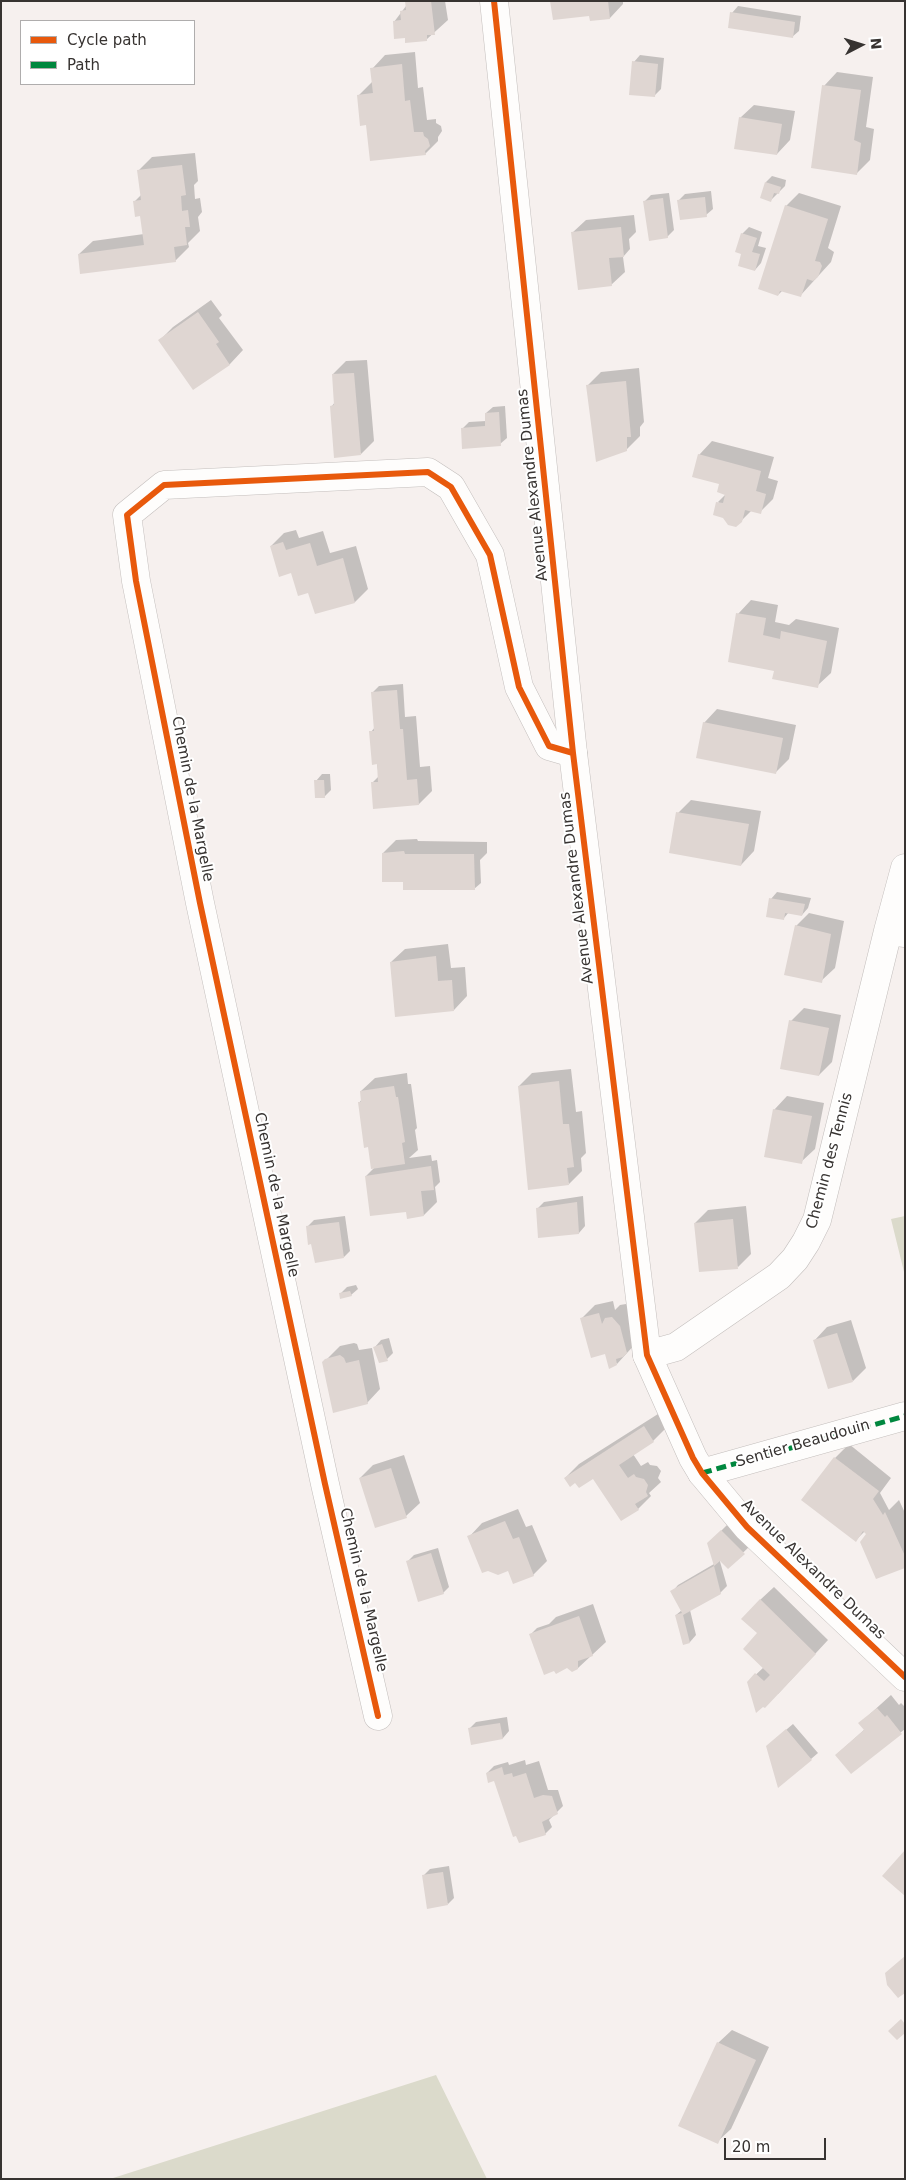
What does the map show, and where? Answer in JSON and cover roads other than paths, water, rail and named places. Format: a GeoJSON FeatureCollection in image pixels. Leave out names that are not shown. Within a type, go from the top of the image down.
{"type":"FeatureCollection","features":[{"type":"Feature","properties":{"kind":"street","name":"Avenue Alexandre Dumas"},"geometry":{"type":"LineString","coordinates":[[494,1],[574,753],[647,1355],[693,1458],[702,1473],[748,1527],[905,1677]]}},
{"type":"Feature","properties":{"kind":"street","name":"Chemin de la Margelle"},"geometry":{"type":"LineString","coordinates":[[378,1716],[323,1474],[200,903],[136,581],[127,515],[164,485],[428,472],[451,487],[490,555],[519,687],[549,746],[574,753]]}},
{"type":"Feature","properties":{"kind":"street","name":"Chemin des Tennis"},"geometry":{"type":"LineString","coordinates":[[647,1355],[676,1347],[779,1276],[795,1259],[806,1242],[817,1220],[896,932],[905,868]]}},
{"type":"Feature","properties":{"kind":"street","name":"Sentier Beaudouin"},"geometry":{"type":"LineString","coordinates":[[702,1473],[905,1416]]}}]}
